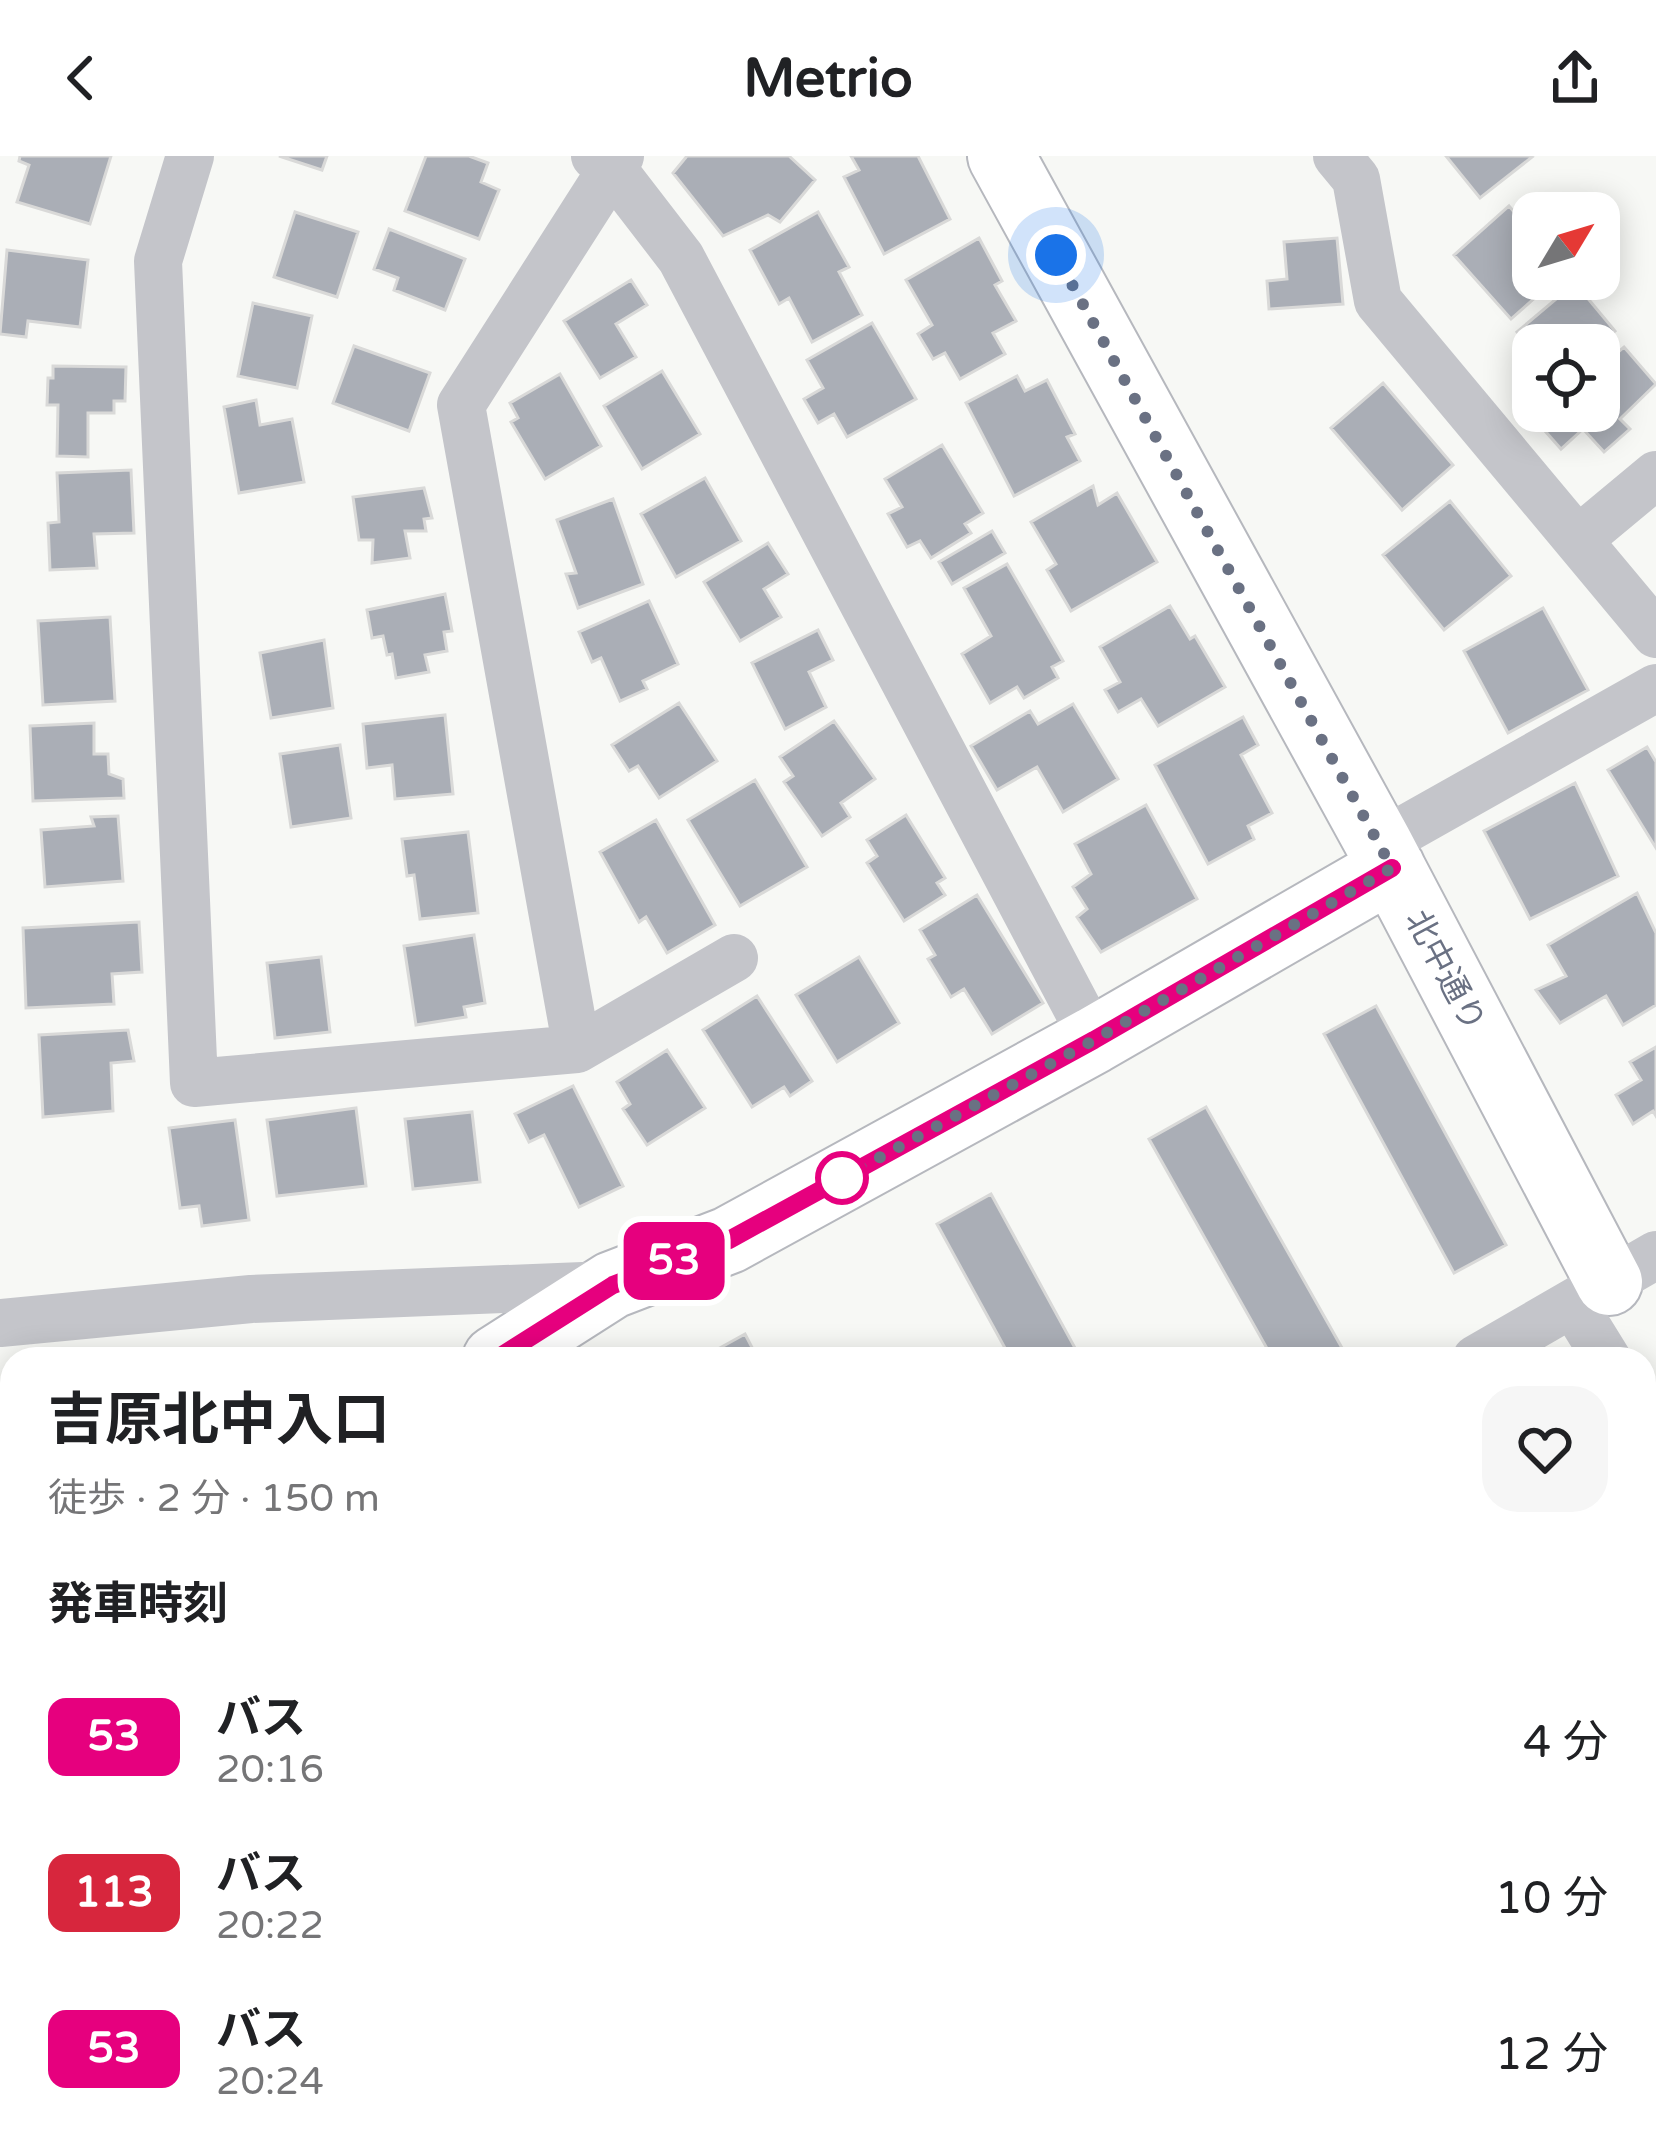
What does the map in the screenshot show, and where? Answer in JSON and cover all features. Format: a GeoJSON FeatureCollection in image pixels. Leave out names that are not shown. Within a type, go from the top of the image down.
{"type":"FeatureCollection","features":[{"type":"Feature","properties":{"kind":"street"},"geometry":{"type":"LineString","coordinates":[[190,156],[158,262],[194,1083],[577,1049],[734,958]]}},
{"type":"Feature","properties":{"kind":"street","name":"北中通り"},"geometry":{"type":"LineString","coordinates":[[1001,156],[1613,1280]]}},
{"type":"Feature","properties":{"kind":"street"},"geometry":{"type":"LineString","coordinates":[[1336,156],[1356,178],[1378,301],[1656,634]]}},
{"type":"Feature","properties":{"kind":"street"},"geometry":{"type":"LineString","coordinates":[[577,1049],[461,405],[608,160],[681,258],[1094,1040]]}},
{"type":"Feature","properties":{"kind":"street"},"geometry":{"type":"LineString","coordinates":[[1579,538],[1656,475]]}},
{"type":"Feature","properties":{"kind":"street"},"geometry":{"type":"LineString","coordinates":[[515,1347],[613,1285],[729,1240],[1094,1040],[1656,688]]}},
{"type":"Feature","properties":{"kind":"street"},"geometry":{"type":"LineString","coordinates":[[1497,1347],[1613,1280]]}},
{"type":"Feature","properties":{"kind":"street"},"geometry":{"type":"LineString","coordinates":[[1608,1347],[1613,1280]]}},
{"type":"Feature","properties":{"kind":"street"},"geometry":{"type":"LineString","coordinates":[[0,1323],[250,1299],[613,1285]]}},
{"type":"Feature","properties":{"kind":"building"},"geometry":{"type":"Polygon","coordinates":[[[20,156],[111,156],[90,224],[17,202],[29,165],[19,161],[20,156]]]}},
{"type":"Feature","properties":{"kind":"building"},"geometry":{"type":"Polygon","coordinates":[[[279,156],[327,156],[322,170],[279,156]]]}},
{"type":"Feature","properties":{"kind":"building"},"geometry":{"type":"Polygon","coordinates":[[[426,156],[469,156],[488,163],[481,182],[499,190],[479,239],[405,211],[426,156]]]}},
{"type":"Feature","properties":{"kind":"building"},"geometry":{"type":"Polygon","coordinates":[[[687,156],[789,156],[815,180],[780,222],[768,215],[723,236],[673,173],[687,156]]]}},
{"type":"Feature","properties":{"kind":"building"},"geometry":{"type":"Polygon","coordinates":[[[851,156],[918,156],[950,219],[884,254],[844,177],[859,170],[851,156]]]}},
{"type":"Feature","properties":{"kind":"building"},"geometry":{"type":"Polygon","coordinates":[[[1446,156],[1530,156],[1532,157],[1480,198],[1446,156]]]}},
{"type":"Feature","properties":{"kind":"building"},"geometry":{"type":"Polygon","coordinates":[[[1509,206],[1512,300],[1532,300],[1511,319],[1454,255],[1509,206]]]}},
{"type":"Feature","properties":{"kind":"building"},"geometry":{"type":"Polygon","coordinates":[[[295,212],[358,232],[337,297],[274,277],[295,212]]]}},
{"type":"Feature","properties":{"kind":"building"},"geometry":{"type":"Polygon","coordinates":[[[818,212],[849,267],[839,272],[862,315],[812,342],[789,298],[779,304],[750,250],[818,212]]]}},
{"type":"Feature","properties":{"kind":"building"},"geometry":{"type":"Polygon","coordinates":[[[389,229],[465,259],[445,310],[394,290],[398,278],[374,269],[389,229]]]}},
{"type":"Feature","properties":{"kind":"building"},"geometry":{"type":"Polygon","coordinates":[[[979,238],[1002,281],[995,285],[1016,321],[993,333],[1005,354],[960,379],[945,353],[933,359],[918,334],[932,325],[906,280],[979,238]]]}},
{"type":"Feature","properties":{"kind":"building"},"geometry":{"type":"Polygon","coordinates":[[[1337,238],[1343,304],[1269,309],[1267,281],[1287,279],[1284,242],[1337,238]]]}},
{"type":"Feature","properties":{"kind":"building"},"geometry":{"type":"Polygon","coordinates":[[[7,250],[88,260],[80,327],[28,321],[26,337],[0,334],[7,250]]]}},
{"type":"Feature","properties":{"kind":"building"},"geometry":{"type":"Polygon","coordinates":[[[631,280],[647,305],[616,324],[636,357],[600,378],[564,321],[631,280]]]}},
{"type":"Feature","properties":{"kind":"building"},"geometry":{"type":"Polygon","coordinates":[[[1555,300],[1589,300],[1609,324],[1526,324],[1555,300]]]}},
{"type":"Feature","properties":{"kind":"building"},"geometry":{"type":"Polygon","coordinates":[[[253,303],[312,316],[297,388],[238,376],[253,303]]]}},
{"type":"Feature","properties":{"kind":"building"},"geometry":{"type":"Polygon","coordinates":[[[872,323],[916,399],[847,437],[834,414],[818,423],[804,399],[823,388],[807,360],[872,323]]]}},
{"type":"Feature","properties":{"kind":"building"},"geometry":{"type":"Polygon","coordinates":[[[354,346],[430,373],[409,431],[333,403],[354,346]]]}},
{"type":"Feature","properties":{"kind":"building"},"geometry":{"type":"Polygon","coordinates":[[[1624,347],[1656,384],[1620,419],[1620,350],[1624,347]]]}},
{"type":"Feature","properties":{"kind":"building"},"geometry":{"type":"Polygon","coordinates":[[[53,366],[126,367],[125,401],[114,401],[114,413],[88,413],[88,457],[57,456],[58,405],[47,405],[53,366]]]}},
{"type":"Feature","properties":{"kind":"building"},"geometry":{"type":"Polygon","coordinates":[[[662,371],[700,434],[642,469],[604,406],[662,371]]]}},
{"type":"Feature","properties":{"kind":"building"},"geometry":{"type":"Polygon","coordinates":[[[560,374],[601,446],[545,479],[511,422],[518,418],[510,403],[560,374]]]}},
{"type":"Feature","properties":{"kind":"building"},"geometry":{"type":"Polygon","coordinates":[[[1017,376],[1025,391],[1047,380],[1075,434],[1067,437],[1080,461],[1014,496],[966,403],[1017,376]]]}},
{"type":"Feature","properties":{"kind":"building"},"geometry":{"type":"Polygon","coordinates":[[[1383,383],[1453,465],[1402,510],[1331,428],[1383,383]]]}},
{"type":"Feature","properties":{"kind":"building"},"geometry":{"type":"Polygon","coordinates":[[[256,400],[260,425],[292,419],[304,482],[239,493],[224,407],[256,400]]]}},
{"type":"Feature","properties":{"kind":"building"},"geometry":{"type":"Polygon","coordinates":[[[1620,419],[1630,429],[1604,452],[1586,432],[1620,432],[1620,419]]]}},
{"type":"Feature","properties":{"kind":"building"},"geometry":{"type":"Polygon","coordinates":[[[1546,432],[1580,432],[1561,449],[1546,432]]]}},
{"type":"Feature","properties":{"kind":"building"},"geometry":{"type":"Polygon","coordinates":[[[942,445],[983,513],[965,524],[971,533],[931,558],[920,541],[907,547],[888,514],[902,507],[885,479],[942,445]]]}},
{"type":"Feature","properties":{"kind":"building"},"geometry":{"type":"Polygon","coordinates":[[[131,470],[134,533],[94,534],[97,568],[50,570],[48,523],[59,522],[57,473],[131,470]]]}},
{"type":"Feature","properties":{"kind":"building"},"geometry":{"type":"Polygon","coordinates":[[[705,478],[741,541],[676,577],[641,514],[705,478]]]}},
{"type":"Feature","properties":{"kind":"building"},"geometry":{"type":"Polygon","coordinates":[[[1093,486],[1098,505],[1117,493],[1157,562],[1071,611],[1047,570],[1056,564],[1031,522],[1093,486]]]}},
{"type":"Feature","properties":{"kind":"building"},"geometry":{"type":"Polygon","coordinates":[[[424,488],[432,518],[424,519],[426,531],[405,531],[410,558],[372,563],[373,540],[359,540],[353,497],[424,488]]]}},
{"type":"Feature","properties":{"kind":"building"},"geometry":{"type":"Polygon","coordinates":[[[613,499],[643,584],[578,608],[566,574],[576,573],[557,520],[613,499]]]}},
{"type":"Feature","properties":{"kind":"building"},"geometry":{"type":"Polygon","coordinates":[[[1450,501],[1511,576],[1444,630],[1383,555],[1450,501]]]}},
{"type":"Feature","properties":{"kind":"building"},"geometry":{"type":"Polygon","coordinates":[[[992,531],[1005,553],[952,584],[939,562],[992,531]]]}},
{"type":"Feature","properties":{"kind":"building"},"geometry":{"type":"Polygon","coordinates":[[[768,543],[788,574],[764,589],[781,617],[740,641],[704,582],[768,543]]]}},
{"type":"Feature","properties":{"kind":"building"},"geometry":{"type":"Polygon","coordinates":[[[1007,564],[1063,661],[1052,667],[1058,678],[1024,698],[1017,687],[990,703],[962,654],[991,636],[964,588],[1007,564]]]}},
{"type":"Feature","properties":{"kind":"building"},"geometry":{"type":"Polygon","coordinates":[[[445,594],[452,631],[444,632],[447,651],[425,655],[429,672],[396,678],[383,636],[372,638],[367,610],[445,594]]]}},
{"type":"Feature","properties":{"kind":"building"},"geometry":{"type":"Polygon","coordinates":[[[649,601],[678,664],[643,681],[647,689],[620,701],[601,658],[592,662],[579,632],[649,601]]]}},
{"type":"Feature","properties":{"kind":"building"},"geometry":{"type":"Polygon","coordinates":[[[1170,606],[1190,639],[1195,636],[1225,687],[1158,726],[1141,699],[1118,712],[1105,690],[1120,682],[1100,647],[1170,606]]]}},
{"type":"Feature","properties":{"kind":"building"},"geometry":{"type":"Polygon","coordinates":[[[1543,608],[1588,690],[1508,733],[1464,651],[1543,608]]]}},
{"type":"Feature","properties":{"kind":"building"},"geometry":{"type":"Polygon","coordinates":[[[110,617],[115,701],[43,705],[38,621],[110,617]]]}},
{"type":"Feature","properties":{"kind":"building"},"geometry":{"type":"Polygon","coordinates":[[[818,630],[833,660],[809,672],[826,707],[785,729],[752,663],[818,630]]]}},
{"type":"Feature","properties":{"kind":"building"},"geometry":{"type":"Polygon","coordinates":[[[324,640],[333,708],[271,718],[260,653],[324,640]]]}},
{"type":"Feature","properties":{"kind":"building"},"geometry":{"type":"Polygon","coordinates":[[[679,703],[717,761],[659,798],[638,766],[629,771],[612,745],[679,703]]]}},
{"type":"Feature","properties":{"kind":"building"},"geometry":{"type":"Polygon","coordinates":[[[1073,704],[1118,779],[1063,812],[1037,767],[997,790],[971,746],[1030,711],[1038,724],[1073,704]]]}},
{"type":"Feature","properties":{"kind":"building"},"geometry":{"type":"Polygon","coordinates":[[[445,715],[453,794],[395,799],[392,765],[367,768],[363,724],[445,715]]]}},
{"type":"Feature","properties":{"kind":"building"},"geometry":{"type":"Polygon","coordinates":[[[1243,717],[1258,745],[1241,755],[1272,813],[1248,826],[1254,839],[1208,864],[1155,765],[1243,717]]]}},
{"type":"Feature","properties":{"kind":"building"},"geometry":{"type":"Polygon","coordinates":[[[834,721],[875,779],[841,803],[850,817],[822,836],[784,782],[793,776],[780,757],[834,721]]]}},
{"type":"Feature","properties":{"kind":"building"},"geometry":{"type":"Polygon","coordinates":[[[94,723],[94,754],[108,754],[109,774],[123,779],[124,798],[33,801],[30,726],[94,723]]]}},
{"type":"Feature","properties":{"kind":"building"},"geometry":{"type":"Polygon","coordinates":[[[340,745],[351,818],[291,827],[280,754],[340,745]]]}},
{"type":"Feature","properties":{"kind":"building"},"geometry":{"type":"Polygon","coordinates":[[[1647,747],[1656,762],[1656,848],[1608,770],[1647,747]]]}},
{"type":"Feature","properties":{"kind":"building"},"geometry":{"type":"Polygon","coordinates":[[[755,780],[807,867],[740,906],[688,820],[755,780]]]}},
{"type":"Feature","properties":{"kind":"building"},"geometry":{"type":"Polygon","coordinates":[[[1575,783],[1618,876],[1530,919],[1484,831],[1575,783]]]}},
{"type":"Feature","properties":{"kind":"building"},"geometry":{"type":"Polygon","coordinates":[[[1146,805],[1197,899],[1101,952],[1077,917],[1087,909],[1073,887],[1091,874],[1075,844],[1146,805]]]}},
{"type":"Feature","properties":{"kind":"building"},"geometry":{"type":"Polygon","coordinates":[[[906,815],[945,878],[937,883],[945,895],[904,921],[867,863],[877,856],[867,840],[906,815]]]}},
{"type":"Feature","properties":{"kind":"building"},"geometry":{"type":"Polygon","coordinates":[[[118,816],[123,881],[45,887],[41,830],[94,826],[91,817],[118,816]]]}},
{"type":"Feature","properties":{"kind":"building"},"geometry":{"type":"Polygon","coordinates":[[[656,820],[715,925],[667,953],[646,917],[639,922],[600,852],[656,820]]]}},
{"type":"Feature","properties":{"kind":"building"},"geometry":{"type":"Polygon","coordinates":[[[468,832],[478,913],[420,919],[414,875],[407,876],[402,839],[468,832]]]}},
{"type":"Feature","properties":{"kind":"building"},"geometry":{"type":"Polygon","coordinates":[[[1637,893],[1656,933],[1656,1005],[1623,1025],[1606,996],[1560,1023],[1536,990],[1566,976],[1548,945],[1637,893]]]}},
{"type":"Feature","properties":{"kind":"building"},"geometry":{"type":"Polygon","coordinates":[[[977,895],[1043,1003],[992,1034],[964,989],[951,997],[928,959],[935,955],[920,930],[977,895]]]}},
{"type":"Feature","properties":{"kind":"building"},"geometry":{"type":"Polygon","coordinates":[[[139,922],[142,972],[112,974],[114,1004],[26,1008],[23,928],[139,922]]]}},
{"type":"Feature","properties":{"kind":"building"},"geometry":{"type":"Polygon","coordinates":[[[474,935],[485,1003],[464,1007],[466,1017],[416,1025],[404,946],[474,935]]]}},
{"type":"Feature","properties":{"kind":"building"},"geometry":{"type":"Polygon","coordinates":[[[321,957],[330,1032],[275,1038],[267,963],[321,957]]]}},
{"type":"Feature","properties":{"kind":"building"},"geometry":{"type":"Polygon","coordinates":[[[859,957],[899,1023],[837,1062],[796,995],[859,957]]]}},
{"type":"Feature","properties":{"kind":"building"},"geometry":{"type":"Polygon","coordinates":[[[757,996],[812,1081],[790,1096],[784,1087],[752,1107],[703,1030],[757,996]]]}},
{"type":"Feature","properties":{"kind":"building"},"geometry":{"type":"Polygon","coordinates":[[[1376,1006],[1506,1245],[1454,1273],[1324,1034],[1376,1006]]]}},
{"type":"Feature","properties":{"kind":"building"},"geometry":{"type":"Polygon","coordinates":[[[128,1030],[134,1061],[111,1063],[113,1111],[43,1117],[39,1035],[128,1030]]]}},
{"type":"Feature","properties":{"kind":"building"},"geometry":{"type":"Polygon","coordinates":[[[1656,1047],[1656,1116],[1653,1111],[1633,1124],[1616,1095],[1641,1080],[1630,1062],[1656,1047]]]}},
{"type":"Feature","properties":{"kind":"building"},"geometry":{"type":"Polygon","coordinates":[[[667,1050],[705,1108],[647,1145],[623,1109],[630,1104],[617,1082],[667,1050]]]}},
{"type":"Feature","properties":{"kind":"building"},"geometry":{"type":"Polygon","coordinates":[[[573,1086],[623,1186],[579,1207],[544,1135],[529,1142],[515,1114],[573,1086]]]}},
{"type":"Feature","properties":{"kind":"building"},"geometry":{"type":"Polygon","coordinates":[[[1206,1107],[1341,1347],[1266,1347],[1149,1139],[1206,1107]]]}},
{"type":"Feature","properties":{"kind":"building"},"geometry":{"type":"Polygon","coordinates":[[[356,1108],[366,1186],[277,1196],[267,1120],[356,1108]]]}},
{"type":"Feature","properties":{"kind":"building"},"geometry":{"type":"Polygon","coordinates":[[[472,1112],[480,1182],[413,1189],[405,1119],[472,1112]]]}},
{"type":"Feature","properties":{"kind":"building"},"geometry":{"type":"Polygon","coordinates":[[[235,1120],[249,1220],[202,1226],[199,1206],[180,1208],[169,1128],[235,1120]]]}},
{"type":"Feature","properties":{"kind":"building"},"geometry":{"type":"Polygon","coordinates":[[[991,1194],[1074,1347],[1004,1347],[937,1224],[991,1194]]]}},
{"type":"Feature","properties":{"kind":"building"},"geometry":{"type":"Polygon","coordinates":[[[745,1334],[752,1347],[722,1347],[745,1334]]]}},
{"type":"Feature","properties":{"kind":"bus line","name":"53"},"geometry":{"type":"LineString","coordinates":[[511,1347],[613,1285],[729,1240],[1094,1040],[1392,868]]}},
{"type":"Feature","properties":{"kind":"route"},"geometry":{"type":"LineString","coordinates":[[842,1178],[1392,868],[1056,255]]}}]}
